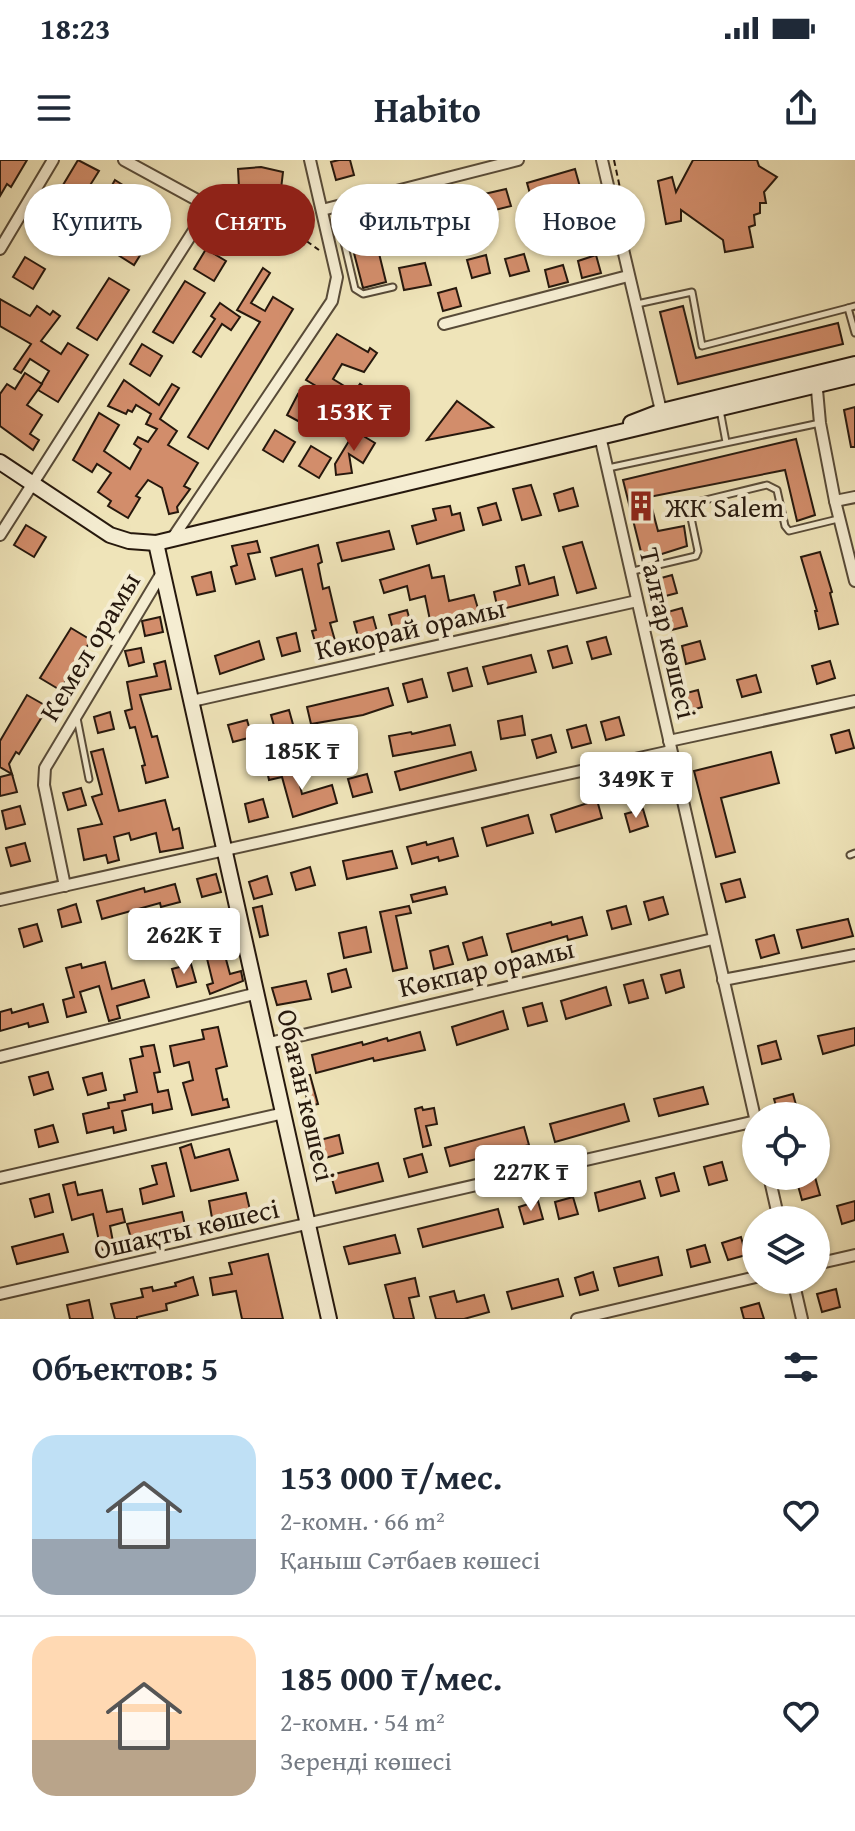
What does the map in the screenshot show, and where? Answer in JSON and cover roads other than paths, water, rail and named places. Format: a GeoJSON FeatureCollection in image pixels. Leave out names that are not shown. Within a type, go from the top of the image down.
{"type":"FeatureCollection","features":[{"type":"Feature","properties":{"kind":"street"},"geometry":{"type":"LineString","coordinates":[[0,249],[53,160]]}},
{"type":"Feature","properties":{"kind":"street"},"geometry":{"type":"LineString","coordinates":[[0,535],[198,224],[199,201],[124,160]]}},
{"type":"Feature","properties":{"kind":"street"},"geometry":{"type":"LineString","coordinates":[[172,539],[332,301],[337,277],[310,160]]}},
{"type":"Feature","properties":{"kind":"street"},"geometry":{"type":"LineString","coordinates":[[421,184],[518,160]]}},
{"type":"Feature","properties":{"kind":"street"},"geometry":{"type":"LineString","coordinates":[[602,160],[663,417]]}},
{"type":"Feature","properties":{"kind":"street"},"geometry":{"type":"LineString","coordinates":[[322,210],[331,207]]}},
{"type":"Feature","properties":{"kind":"street"},"geometry":{"type":"LineString","coordinates":[[444,324],[628,276]]}},
{"type":"Feature","properties":{"kind":"street"},"geometry":{"type":"LineString","coordinates":[[663,417],[720,409],[855,364]]}},
{"type":"Feature","properties":{"kind":"street"},"geometry":{"type":"LineString","coordinates":[[0,462],[110,535],[129,541],[156,543],[600,436],[816,379],[855,376]]}},
{"type":"Feature","properties":{"kind":"street"},"geometry":{"type":"LineString","coordinates":[[816,379],[820,423],[835,501],[855,581]]}},
{"type":"Feature","properties":{"kind":"street","name":"Талғар көшесі"},"geometry":{"type":"LineString","coordinates":[[600,436],[752,1102]]}},
{"type":"Feature","properties":{"kind":"street"},"geometry":{"type":"LineString","coordinates":[[835,501],[855,497]]}},
{"type":"Feature","properties":{"kind":"street","name":"Обаған көшесі"},"geometry":{"type":"LineString","coordinates":[[156,543],[329,1319]]}},
{"type":"Feature","properties":{"kind":"street","name":"Кемел орамы"},"geometry":{"type":"LineString","coordinates":[[65,886],[44,785],[45,768],[163,571]]}},
{"type":"Feature","properties":{"kind":"street","name":"Көкорай орамы"},"geometry":{"type":"LineString","coordinates":[[192,701],[637,601]]}},
{"type":"Feature","properties":{"kind":"street"},"geometry":{"type":"LineString","coordinates":[[0,900],[855,701]]}},
{"type":"Feature","properties":{"kind":"street","name":"Көкпар орамы"},"geometry":{"type":"LineString","coordinates":[[269,1043],[713,939]]}},
{"type":"Feature","properties":{"kind":"street"},"geometry":{"type":"LineString","coordinates":[[723,980],[855,955]]}},
{"type":"Feature","properties":{"kind":"street"},"geometry":{"type":"LineString","coordinates":[[0,1057],[258,993]]}},
{"type":"Feature","properties":{"kind":"street"},"geometry":{"type":"LineString","coordinates":[[0,1178],[284,1113]]}},
{"type":"Feature","properties":{"kind":"street","name":"Ошақты көшесі"},"geometry":{"type":"LineString","coordinates":[[0,1294],[742,1124]]}},
{"type":"Feature","properties":{"kind":"street"},"geometry":{"type":"LineString","coordinates":[[830,1261],[855,1255]]}},
{"type":"Feature","properties":{"kind":"street"},"geometry":{"type":"LineString","coordinates":[[577,1319],[742,1280]]}},
{"type":"Feature","properties":{"kind":"street"},"geometry":{"type":"LineString","coordinates":[[796,1294],[802,1319]]}},
{"type":"Feature","properties":{"kind":"lane"},"geometry":{"type":"LineString","coordinates":[[347,256],[355,289],[363,294],[393,287]]}},
{"type":"Feature","properties":{"kind":"lane"},"geometry":{"type":"LineString","coordinates":[[637,304],[692,292],[702,346],[852,307],[855,333]]}},
{"type":"Feature","properties":{"kind":"lane"},"geometry":{"type":"LineString","coordinates":[[720,409],[726,442]]}},
{"type":"Feature","properties":{"kind":"lane"},"geometry":{"type":"LineString","coordinates":[[607,469],[820,423]]}},
{"type":"Feature","properties":{"kind":"lane"},"geometry":{"type":"LineString","coordinates":[[631,572],[696,556],[698,551],[690,506],[719,496],[757,487],[773,487],[777,490],[785,526],[789,531],[839,518]]}},
{"type":"Feature","properties":{"kind":"lane"},"geometry":{"type":"LineString","coordinates":[[76,713],[89,779]]}},
{"type":"Feature","properties":{"kind":"place","name":"ЖК Salem"},"geometry":{"type":"Point","coordinates":[641,506]}}]}
